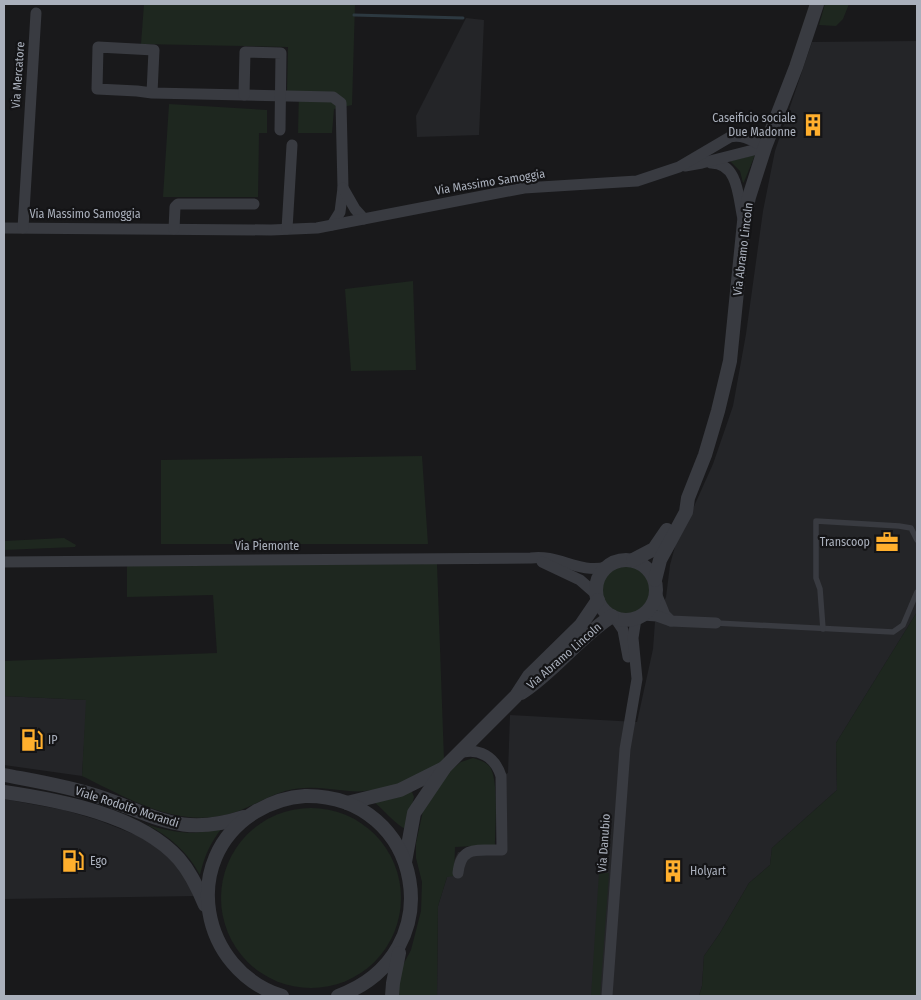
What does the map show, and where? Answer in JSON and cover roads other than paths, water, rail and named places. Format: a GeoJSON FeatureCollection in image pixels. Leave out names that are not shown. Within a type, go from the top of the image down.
{"type":"FeatureCollection","features":[{"type":"Feature","properties":{"kind":"street","name":"Via Abramo Lincoln"},"geometry":{"type":"LineString","coordinates":[[656,586],[658,564],[686,512],[688,498],[707,446],[730,361],[744,222],[749,197],[765,147],[796,67],[817,4]]}},
{"type":"Feature","properties":{"kind":"street","name":"Via Mercatore"},"geometry":{"type":"LineString","coordinates":[[23,228],[36,13]]}},
{"type":"Feature","properties":{"kind":"street"},"geometry":{"type":"LineString","coordinates":[[152,93],[154,50],[98,47],[96,89],[152,93],[333,97],[341,103],[344,188],[340,212],[332,225]]}},
{"type":"Feature","properties":{"kind":"street"},"geometry":{"type":"LineString","coordinates":[[244,95],[245,52],[281,53],[280,130]]}},
{"type":"Feature","properties":{"kind":"street","name":"Via Massimo Samoggia"},"geometry":{"type":"LineString","coordinates":[[679,167],[730,137],[756,138],[770,133]]}},
{"type":"Feature","properties":{"kind":"street"},"geometry":{"type":"LineString","coordinates":[[744,137],[765,147]]}},
{"type":"Feature","properties":{"kind":"street"},"geometry":{"type":"LineString","coordinates":[[287,229],[292,145]]}},
{"type":"Feature","properties":{"kind":"street","name":"Via Massimo Samoggia"},"geometry":{"type":"LineString","coordinates":[[4,228],[317,228],[524,188],[637,181],[679,167],[765,147]]}},
{"type":"Feature","properties":{"kind":"street","name":"Via Massimo Samoggia"},"geometry":{"type":"LineString","coordinates":[[702,163],[720,164],[730,171],[735,178],[744,222]]}},
{"type":"Feature","properties":{"kind":"street"},"geometry":{"type":"LineString","coordinates":[[344,188],[355,209],[364,219]]}},
{"type":"Feature","properties":{"kind":"street"},"geometry":{"type":"LineString","coordinates":[[174,229],[175,207],[178,204],[254,204]]}},
{"type":"Feature","properties":{"kind":"street","name":"Via Abramo Lincoln"},"geometry":{"type":"LineString","coordinates":[[633,560],[654,550],[688,498]]}},
{"type":"Feature","properties":{"kind":"street","name":"Via Piemonte"},"geometry":{"type":"LineString","coordinates":[[4,562],[540,557],[588,569],[606,567]]}},
{"type":"Feature","properties":{"kind":"street","name":"Via Piemonte"},"geometry":{"type":"LineString","coordinates":[[531,558],[580,580],[597,597]]}},
{"type":"Feature","properties":{"kind":"street"},"geometry":{"type":"LineString","coordinates":[[671,621],[666,615],[648,569],[642,564],[633,560],[623,560],[613,562],[606,567],[596,585],[597,597],[604,610],[614,617],[628,620],[657,616],[671,621],[716,623]]}},
{"type":"Feature","properties":{"kind":"street"},"geometry":{"type":"LineString","coordinates":[[640,617],[650,609],[656,586]]}},
{"type":"Feature","properties":{"kind":"street","name":"Via Abramo Lincoln"},"geometry":{"type":"LineString","coordinates":[[405,862],[414,813],[445,767],[516,696],[530,676],[581,625],[597,597]]}},
{"type":"Feature","properties":{"kind":"street","name":"Via Abramo Lincoln"},"geometry":{"type":"LineString","coordinates":[[516,696],[536,684],[589,632],[614,617]]}},
{"type":"Feature","properties":{"kind":"street","name":"Via Danubio"},"geometry":{"type":"LineString","coordinates":[[614,617],[623,630],[635,693]]}},
{"type":"Feature","properties":{"kind":"street","name":"Via Danubio"},"geometry":{"type":"LineString","coordinates":[[607,996],[625,749],[637,679],[634,638],[640,617]]}},
{"type":"Feature","properties":{"kind":"street"},"geometry":{"type":"LineString","coordinates":[[458,873],[459,862],[470,851],[502,850],[500,776],[498,767],[485,754],[465,751],[459,753]]}},
{"type":"Feature","properties":{"kind":"street","name":"Via Abramo Lincoln"},"geometry":{"type":"LineString","coordinates":[[347,803],[400,790],[445,767]]}},
{"type":"Feature","properties":{"kind":"street","name":"Viale Rodolfo Morandi"},"geometry":{"type":"LineString","coordinates":[[4,776],[77,790],[176,824],[203,826],[250,816]]}},
{"type":"Feature","properties":{"kind":"street","name":"Viale Rodolfo Morandi"},"geometry":{"type":"LineString","coordinates":[[4,792],[77,807],[122,822],[147,834],[168,849],[188,870],[196,882],[214,934],[221,949],[231,963],[242,975],[256,985],[282,996]]}},
{"type":"Feature","properties":{"kind":"street","name":"Viale Rodolfo Morandi"},"geometry":{"type":"LineString","coordinates":[[210,918],[208,892],[215,861],[231,833],[250,816],[275,802],[304,796],[318,796],[347,803],[371,817],[382,826],[399,849],[405,862],[409,874],[412,898],[409,922],[401,945],[381,972],[360,987],[338,996]]}},
{"type":"Feature","properties":{"kind":"street"},"geometry":{"type":"LineString","coordinates":[[392,996],[401,945]]}},
{"type":"Feature","properties":{"kind":"lane"},"geometry":{"type":"LineString","coordinates":[[823,629],[820,589],[816,578],[816,522],[911,528],[917,540]]}},
{"type":"Feature","properties":{"kind":"lane"},"geometry":{"type":"LineString","coordinates":[[716,623],[893,632],[902,625],[917,592]]}},
{"type":"Feature","properties":{"kind":"waterway"},"geometry":{"type":"LineString","coordinates":[[354,15],[463,18]]}},
{"type":"Feature","properties":{"kind":"place","name":"Caseificio sociale Due Madonne"},"geometry":{"type":"Point","coordinates":[813,125]}},
{"type":"Feature","properties":{"kind":"place","name":"Transcoop"},"geometry":{"type":"Point","coordinates":[887,542]}},
{"type":"Feature","properties":{"kind":"place","name":"IP"},"geometry":{"type":"Point","coordinates":[32,740]}},
{"type":"Feature","properties":{"kind":"place","name":"Ego"},"geometry":{"type":"Point","coordinates":[73,861]}},
{"type":"Feature","properties":{"kind":"place","name":"Holyart"},"geometry":{"type":"Point","coordinates":[673,871]}}]}
